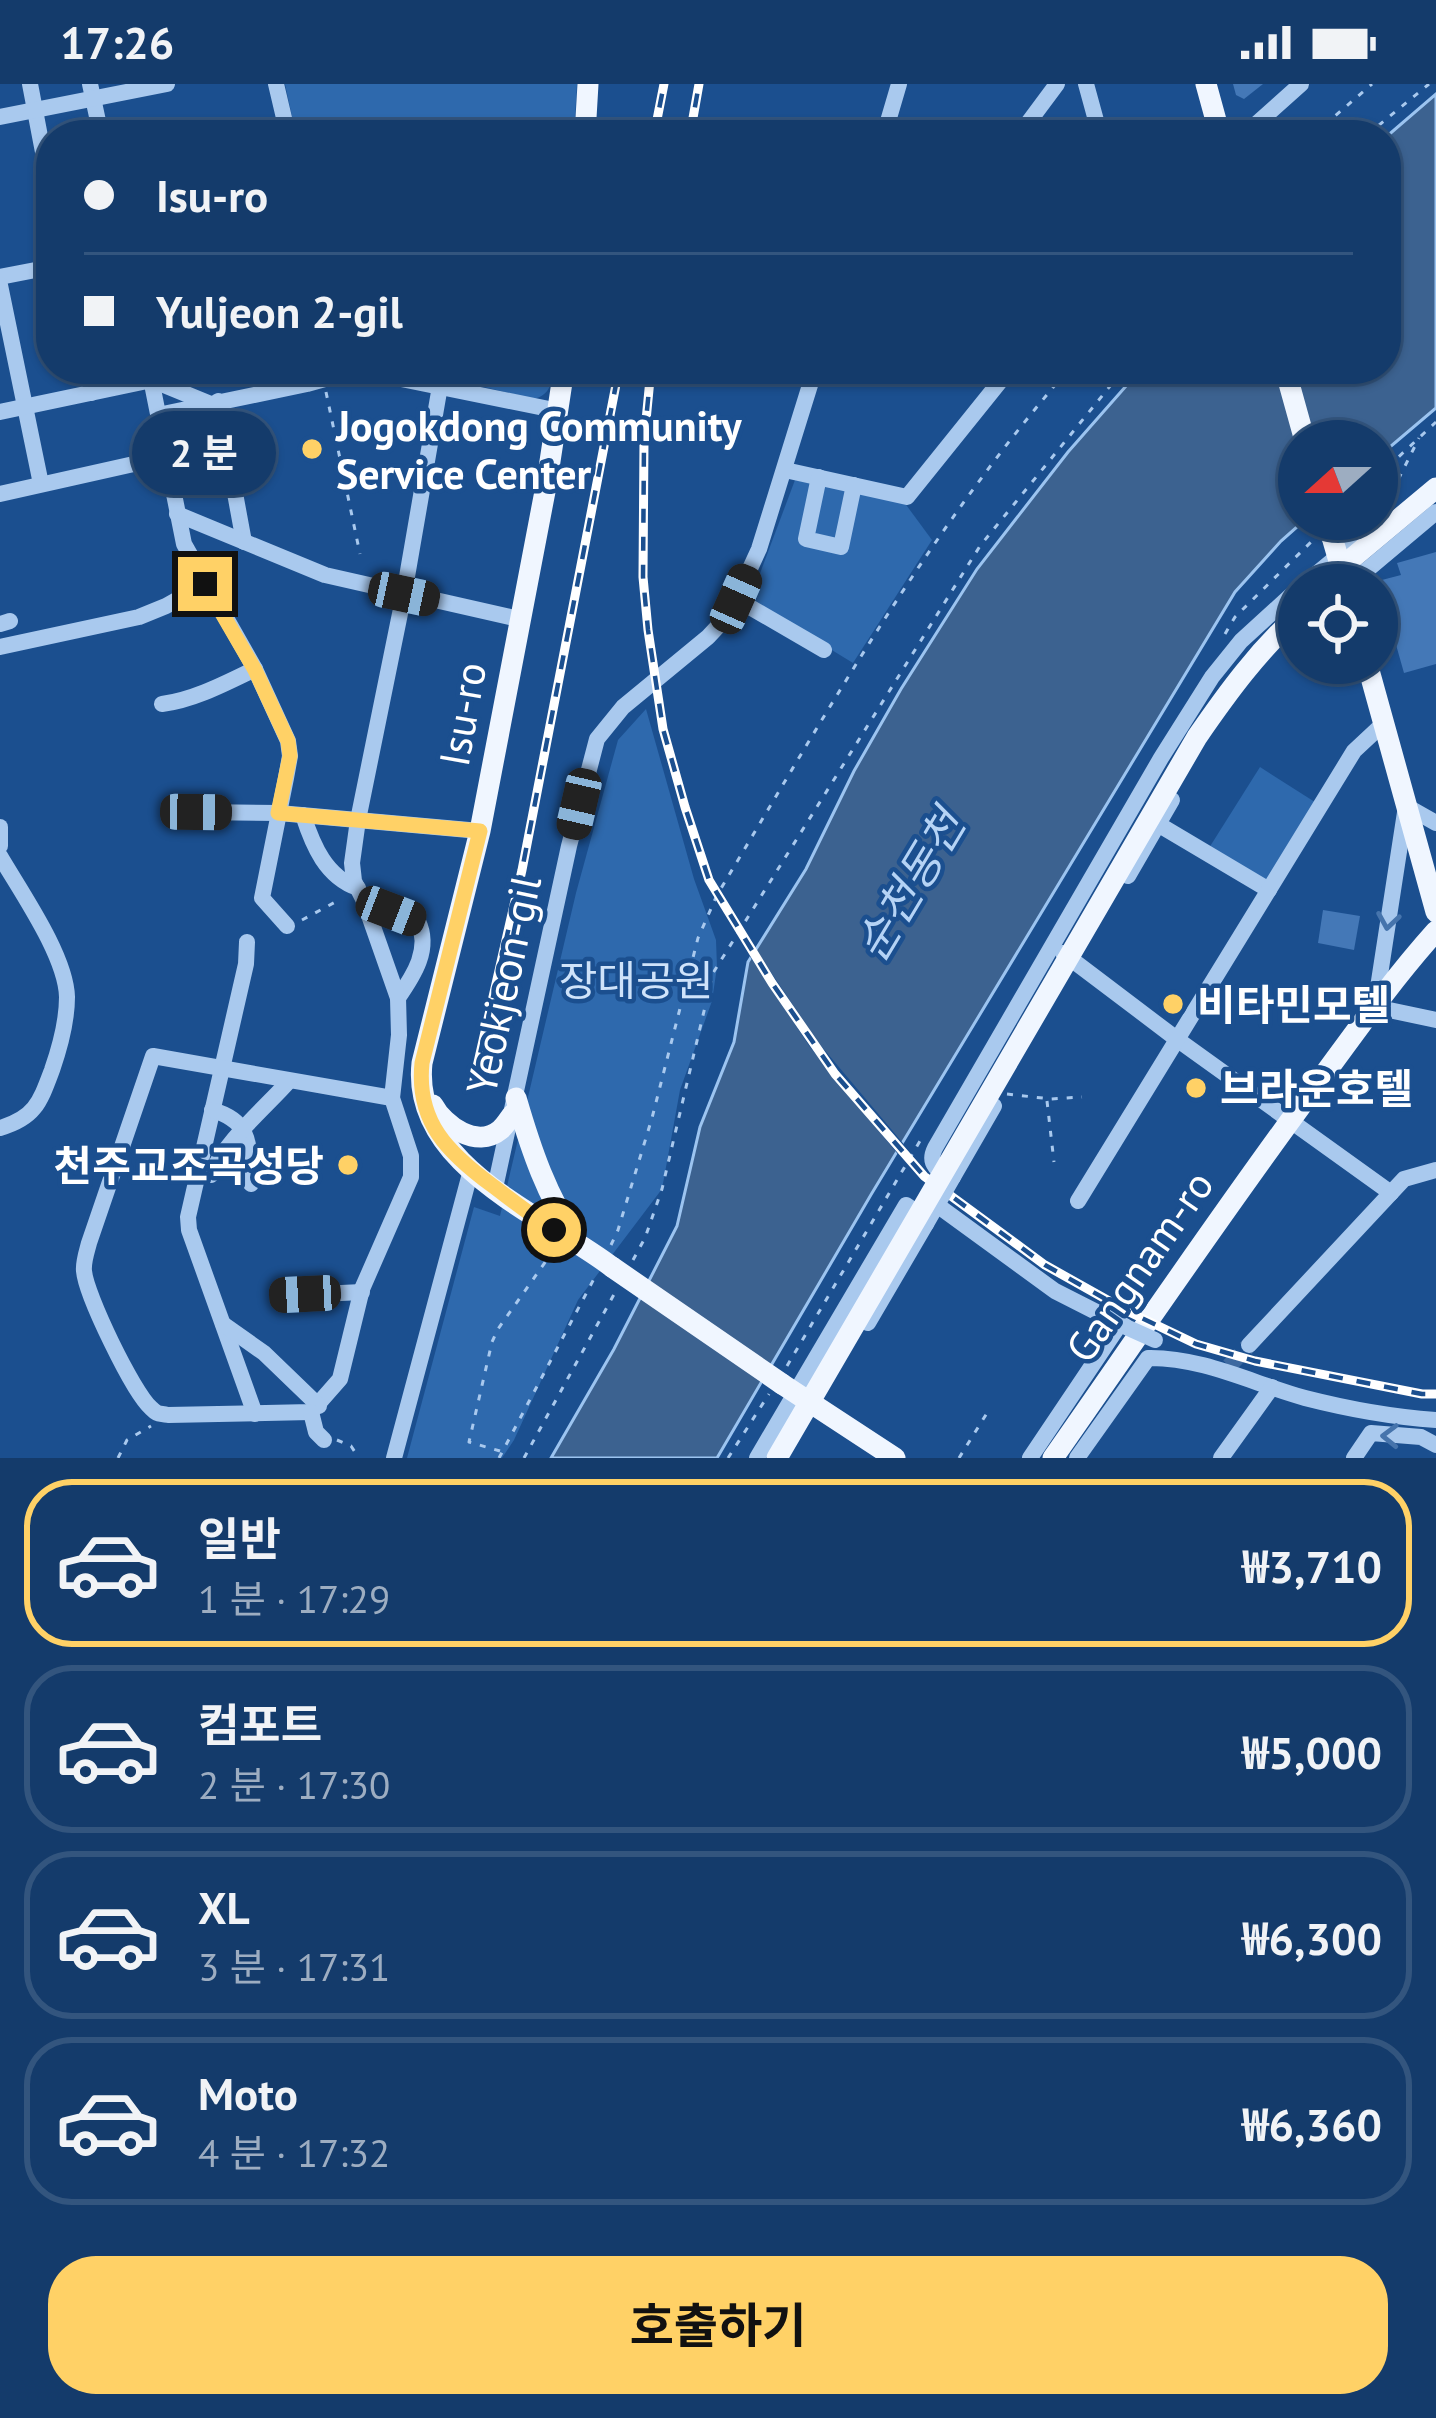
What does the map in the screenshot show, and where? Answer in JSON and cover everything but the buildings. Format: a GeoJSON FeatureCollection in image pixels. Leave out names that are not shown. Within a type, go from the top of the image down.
{"type":"FeatureCollection","features":[{"type":"Feature","properties":{"kind":"main road"},"geometry":{"type":"LineString","coordinates":[[586,120],[588,84]]}},
{"type":"Feature","properties":{"kind":"main road"},"geometry":{"type":"LineString","coordinates":[[1206,84],[1216,120]]}},
{"type":"Feature","properties":{"kind":"main road","name":"Isu-ro"},"geometry":{"type":"LineString","coordinates":[[562,384],[480,831],[422,1063],[422,1096],[443,1143],[471,1170],[789,1389]]}},
{"type":"Feature","properties":{"kind":"main road"},"geometry":{"type":"LineString","coordinates":[[1289,384],[1299,420]]}},
{"type":"Feature","properties":{"kind":"main road"},"geometry":{"type":"LineString","coordinates":[[1345,564],[1436,488]]}},
{"type":"Feature","properties":{"kind":"main road"},"geometry":{"type":"LineString","coordinates":[[1356,564],[1436,498]]}},
{"type":"Feature","properties":{"kind":"main road"},"geometry":{"type":"LineString","coordinates":[[772,1458],[1191,734],[1258,641],[1278,622]]}},
{"type":"Feature","properties":{"kind":"main road"},"geometry":{"type":"LineString","coordinates":[[772,1458],[1197,737],[1233,683],[1278,633]]}},
{"type":"Feature","properties":{"kind":"main road"},"geometry":{"type":"LineString","coordinates":[[1373,684],[1436,913]]}},
{"type":"Feature","properties":{"kind":"main road","name":"Gangnam-ro"},"geometry":{"type":"LineString","coordinates":[[1053,1458],[1290,1120],[1436,931]]}},
{"type":"Feature","properties":{"kind":"main road"},"geometry":{"type":"LineString","coordinates":[[422,1063],[438,1115],[473,1138],[499,1132],[514,1106]]}},
{"type":"Feature","properties":{"kind":"main road"},"geometry":{"type":"LineString","coordinates":[[514,1106],[553,1204],[581,1247]]}},
{"type":"Feature","properties":{"kind":"main road"},"geometry":{"type":"LineString","coordinates":[[789,1389],[895,1458]]}},
{"type":"Feature","properties":{"kind":"street"},"geometry":{"type":"LineString","coordinates":[[30,84],[37,120]]}},
{"type":"Feature","properties":{"kind":"street"},"geometry":{"type":"LineString","coordinates":[[276,84],[284,120]]}},
{"type":"Feature","properties":{"kind":"street"},"geometry":{"type":"LineString","coordinates":[[888,120],[899,84]]}},
{"type":"Feature","properties":{"kind":"street"},"geometry":{"type":"LineString","coordinates":[[1030,120],[1057,84]]}},
{"type":"Feature","properties":{"kind":"street"},"geometry":{"type":"LineString","coordinates":[[1086,84],[1096,120]]}},
{"type":"Feature","properties":{"kind":"street"},"geometry":{"type":"LineString","coordinates":[[1261,120],[1301,84]]}},
{"type":"Feature","properties":{"kind":"street"},"geometry":{"type":"LineString","coordinates":[[0,118],[92,91],[158,85]]}},
{"type":"Feature","properties":{"kind":"street"},"geometry":{"type":"LineString","coordinates":[[36,271],[0,281],[41,484]]}},
{"type":"Feature","properties":{"kind":"street"},"geometry":{"type":"LineString","coordinates":[[89,384],[91,393]]}},
{"type":"Feature","properties":{"kind":"street"},"geometry":{"type":"LineString","coordinates":[[0,412],[120,384]]}},
{"type":"Feature","properties":{"kind":"street"},"geometry":{"type":"LineString","coordinates":[[152,384],[184,544],[255,670],[288,741],[290,756],[262,898],[287,926]]}},
{"type":"Feature","properties":{"kind":"street"},"geometry":{"type":"LineString","coordinates":[[171,384],[213,402]]}},
{"type":"Feature","properties":{"kind":"street"},"geometry":{"type":"LineString","coordinates":[[158,415],[288,384]]}},
{"type":"Feature","properties":{"kind":"street"},"geometry":{"type":"LineString","coordinates":[[431,384],[559,411]]}},
{"type":"Feature","properties":{"kind":"street","name":"Yeokjeon-gil"},"geometry":{"type":"LineString","coordinates":[[495,1188],[569,846],[597,739],[623,706],[708,637],[736,599],[759,549],[811,384]]}},
{"type":"Feature","properties":{"kind":"street"},"geometry":{"type":"LineString","coordinates":[[785,470],[907,497],[998,384]]}},
{"type":"Feature","properties":{"kind":"street"},"geometry":{"type":"LineString","coordinates":[[392,1098],[153,1057],[84,1265],[93,1301],[133,1382],[157,1413],[315,1409],[340,1379],[362,1292],[411,1177],[411,1156],[392,1098],[398,998],[352,863],[440,386]]}},
{"type":"Feature","properties":{"kind":"street"},"geometry":{"type":"LineString","coordinates":[[213,402],[244,542]]}},
{"type":"Feature","properties":{"kind":"street"},"geometry":{"type":"LineString","coordinates":[[0,494],[165,457]]}},
{"type":"Feature","properties":{"kind":"street"},"geometry":{"type":"LineString","coordinates":[[1398,507],[1436,476]]}},
{"type":"Feature","properties":{"kind":"street"},"geometry":{"type":"LineString","coordinates":[[819,477],[806,539],[841,547],[854,485]]}},
{"type":"Feature","properties":{"kind":"street"},"geometry":{"type":"LineString","coordinates":[[1373,564],[1436,512]]}},
{"type":"Feature","properties":{"kind":"street"},"geometry":{"type":"LineString","coordinates":[[177,514],[325,575],[519,619]]}},
{"type":"Feature","properties":{"kind":"street"},"geometry":{"type":"LineString","coordinates":[[0,647],[139,617],[205,584]]}},
{"type":"Feature","properties":{"kind":"street"},"geometry":{"type":"LineString","coordinates":[[736,599],[824,650]]}},
{"type":"Feature","properties":{"kind":"street"},"geometry":{"type":"LineString","coordinates":[[953,1178],[945,1178],[931,1157],[1212,677],[1241,641],[1278,608]]}},
{"type":"Feature","properties":{"kind":"street"},"geometry":{"type":"LineString","coordinates":[[788,1458],[1207,736],[1236,693],[1278,647]]}},
{"type":"Feature","properties":{"kind":"street"},"geometry":{"type":"LineString","coordinates":[[163,704],[255,670]]}},
{"type":"Feature","properties":{"kind":"street"},"geometry":{"type":"LineString","coordinates":[[1078,1202],[1354,751],[1384,722]]}},
{"type":"Feature","properties":{"kind":"street"},"geometry":{"type":"LineString","coordinates":[[1134,805],[1158,826],[1269,890]]}},
{"type":"Feature","properties":{"kind":"street"},"geometry":{"type":"LineString","coordinates":[[1436,824],[1406,806],[1375,1007],[1436,1020]]}},
{"type":"Feature","properties":{"kind":"street"},"geometry":{"type":"LineString","coordinates":[[196,812],[278,813],[480,831]]}},
{"type":"Feature","properties":{"kind":"street"},"geometry":{"type":"LineString","coordinates":[[303,815],[313,844],[345,884],[418,921],[424,933],[418,965],[398,998]]}},
{"type":"Feature","properties":{"kind":"street"},"geometry":{"type":"LineString","coordinates":[[0,826],[0,846]]}},
{"type":"Feature","properties":{"kind":"street"},"geometry":{"type":"LineString","coordinates":[[0,856],[52,950],[67,996],[61,1045],[43,1095],[33,1112],[0,1128]]}},
{"type":"Feature","properties":{"kind":"street"},"geometry":{"type":"LineString","coordinates":[[247,942],[246,964],[188,1216],[255,1414]]}},
{"type":"Feature","properties":{"kind":"street"},"geometry":{"type":"LineString","coordinates":[[1053,945],[1391,1193]]}},
{"type":"Feature","properties":{"kind":"street"},"geometry":{"type":"LineString","coordinates":[[198,1172],[211,1174],[218,1158],[289,1082]]}},
{"type":"Feature","properties":{"kind":"street"},"geometry":{"type":"LineString","coordinates":[[212,1110],[232,1118],[244,1131],[251,1184]]}},
{"type":"Feature","properties":{"kind":"street"},"geometry":{"type":"LineString","coordinates":[[394,1458],[471,1170]]}},
{"type":"Feature","properties":{"kind":"street"},"geometry":{"type":"LineString","coordinates":[[1249,1345],[1404,1179],[1436,1170]]}},
{"type":"Feature","properties":{"kind":"street"},"geometry":{"type":"LineString","coordinates":[[937,1204],[1055,1292],[1176,1350],[1172,1358]]}},
{"type":"Feature","properties":{"kind":"street"},"geometry":{"type":"LineString","coordinates":[[757,1458],[789,1389],[906,1205],[926,1224]]}},
{"type":"Feature","properties":{"kind":"street"},"geometry":{"type":"LineString","coordinates":[[279,1296],[362,1292]]}},
{"type":"Feature","properties":{"kind":"street"},"geometry":{"type":"LineString","coordinates":[[222,1323],[264,1353],[315,1409],[316,1432],[324,1440]]}},
{"type":"Feature","properties":{"kind":"street"},"geometry":{"type":"LineString","coordinates":[[1030,1458],[1123,1325]]}},
{"type":"Feature","properties":{"kind":"street"},"geometry":{"type":"LineString","coordinates":[[1076,1458],[1148,1358],[1226,1369],[1306,1398],[1396,1418],[1436,1420]]}},
{"type":"Feature","properties":{"kind":"street"},"geometry":{"type":"LineString","coordinates":[[1221,1458],[1272,1387]]}},
{"type":"Feature","properties":{"kind":"street"},"geometry":{"type":"LineString","coordinates":[[1354,1458],[1371,1433],[1421,1437],[1436,1445]]}},
{"type":"Feature","properties":{"kind":"path"},"geometry":{"type":"LineString","coordinates":[[1330,120],[1372,84]]}},
{"type":"Feature","properties":{"kind":"path"},"geometry":{"type":"LineString","coordinates":[[1386,120],[1430,84]]}},
{"type":"Feature","properties":{"kind":"path"},"geometry":{"type":"LineString","coordinates":[[336,384],[360,554]]}},
{"type":"Feature","properties":{"kind":"path"},"geometry":{"type":"LineString","coordinates":[[524,1458],[614,1272],[618,1230],[698,938],[717,895],[896,598],[1057,384]]}},
{"type":"Feature","properties":{"kind":"path"},"geometry":{"type":"LineString","coordinates":[[546,1261],[492,1342],[473,1422],[469,1442],[501,1455],[614,1272],[645,1238],[662,1190],[713,973],[980,546],[1112,384]]}},
{"type":"Feature","properties":{"kind":"path"},"geometry":{"type":"LineString","coordinates":[[1398,458],[1436,422]]}},
{"type":"Feature","properties":{"kind":"path"},"geometry":{"type":"LineString","coordinates":[[1398,478],[1419,438]]}},
{"type":"Feature","properties":{"kind":"path"},"geometry":{"type":"LineString","coordinates":[[287,926],[361,895]]}},
{"type":"Feature","properties":{"kind":"path"},"geometry":{"type":"LineString","coordinates":[[1002,1092],[1046,1099],[1082,1097]]}},
{"type":"Feature","properties":{"kind":"path"},"geometry":{"type":"LineString","coordinates":[[1046,1099],[1054,1162]]}},
{"type":"Feature","properties":{"kind":"path"},"geometry":{"type":"LineString","coordinates":[[958,1458],[987,1413]]}},
{"type":"Feature","properties":{"kind":"path"},"geometry":{"type":"LineString","coordinates":[[118,1458],[128,1440],[168,1415]]}},
{"type":"Feature","properties":{"kind":"path"},"geometry":{"type":"LineString","coordinates":[[324,1440],[350,1446],[355,1452],[351,1458]]}},
{"type":"Feature","properties":{"kind":"green space"},"geometry":{"type":"Polygon","coordinates":[[[285,84],[577,84],[575,120],[293,120],[285,84]]]}},
{"type":"Feature","properties":{"kind":"green space"},"geometry":{"type":"Polygon","coordinates":[[[472,384],[551,384],[534,399],[472,384]]]}},
{"type":"Feature","properties":{"kind":"green space"},"geometry":{"type":"Polygon","coordinates":[[[795,480],[904,502],[932,540],[853,663],[750,600],[795,480]]]}},
{"type":"Feature","properties":{"kind":"green space","name":"장대공원"},"geometry":{"type":"Polygon","coordinates":[[[646,709],[716,940],[717,967],[712,1001],[680,1090],[662,1189],[578,1300],[502,1458],[407,1458],[474,1207],[500,1216],[576,893],[618,740],[646,709]]]}},
{"type":"Feature","properties":{"kind":"green space"},"geometry":{"type":"Polygon","coordinates":[[[1260,767],[1318,804],[1267,885],[1209,848],[1260,767]]]}},
{"type":"Feature","properties":{"kind":"water","name":"순천동천"},"geometry":{"type":"Polygon","coordinates":[[[1436,94],[1436,408],[1398,440],[1398,420],[1278,420],[1278,540],[1282,540],[1235,592],[717,1458],[551,1458],[677,1226],[700,1127],[734,1042],[748,962],[806,869],[901,689],[977,569],[1068,452],[1128,384],[1401,384],[1401,124],[1436,94]]]}},
{"type":"Feature","properties":{"kind":"pier"},"geometry":{"type":"Polygon","coordinates":[[[752,944],[817,1041],[907,1148],[901,1158],[810,1047],[747,952],[752,944]]]}},
{"type":"Feature","properties":{"kind":"tunnel"},"geometry":{"type":"LineString","coordinates":[[1229,1366],[1249,1345]]}},
{"type":"Feature","properties":{"kind":"railway"},"geometry":{"type":"LineString","coordinates":[[657,120],[664,84]]}},
{"type":"Feature","properties":{"kind":"railway"},"geometry":{"type":"LineString","coordinates":[[693,120],[699,84]]}},
{"type":"Feature","properties":{"kind":"railway"},"geometry":{"type":"LineString","coordinates":[[474,1080],[522,870],[616,384]]}},
{"type":"Feature","properties":{"kind":"railway"},"geometry":{"type":"LineString","coordinates":[[650,384],[644,441],[643,577],[663,729],[709,880],[835,1074],[924,1176],[1045,1265],[1127,1311],[1196,1344],[1255,1361],[1436,1394]]}},
{"type":"Feature","properties":{"kind":"place","name":"Jogokdong Community Service Center"},"geometry":{"type":"Point","coordinates":[312,449]}},
{"type":"Feature","properties":{"kind":"place","name":"비타민모텔"},"geometry":{"type":"Point","coordinates":[1173,1004]}},
{"type":"Feature","properties":{"kind":"place","name":"브라운호텔"},"geometry":{"type":"Point","coordinates":[1196,1088]}},
{"type":"Feature","properties":{"kind":"place","name":"천주교조곡성당"},"geometry":{"type":"Point","coordinates":[348,1165]}},
{"type":"Feature","properties":{"kind":"route"},"geometry":{"type":"LineString","coordinates":[[205,584],[255,670],[288,741],[290,756],[278,813],[480,831],[422,1063],[422,1096],[443,1143],[471,1170],[554,1230]]}}]}
